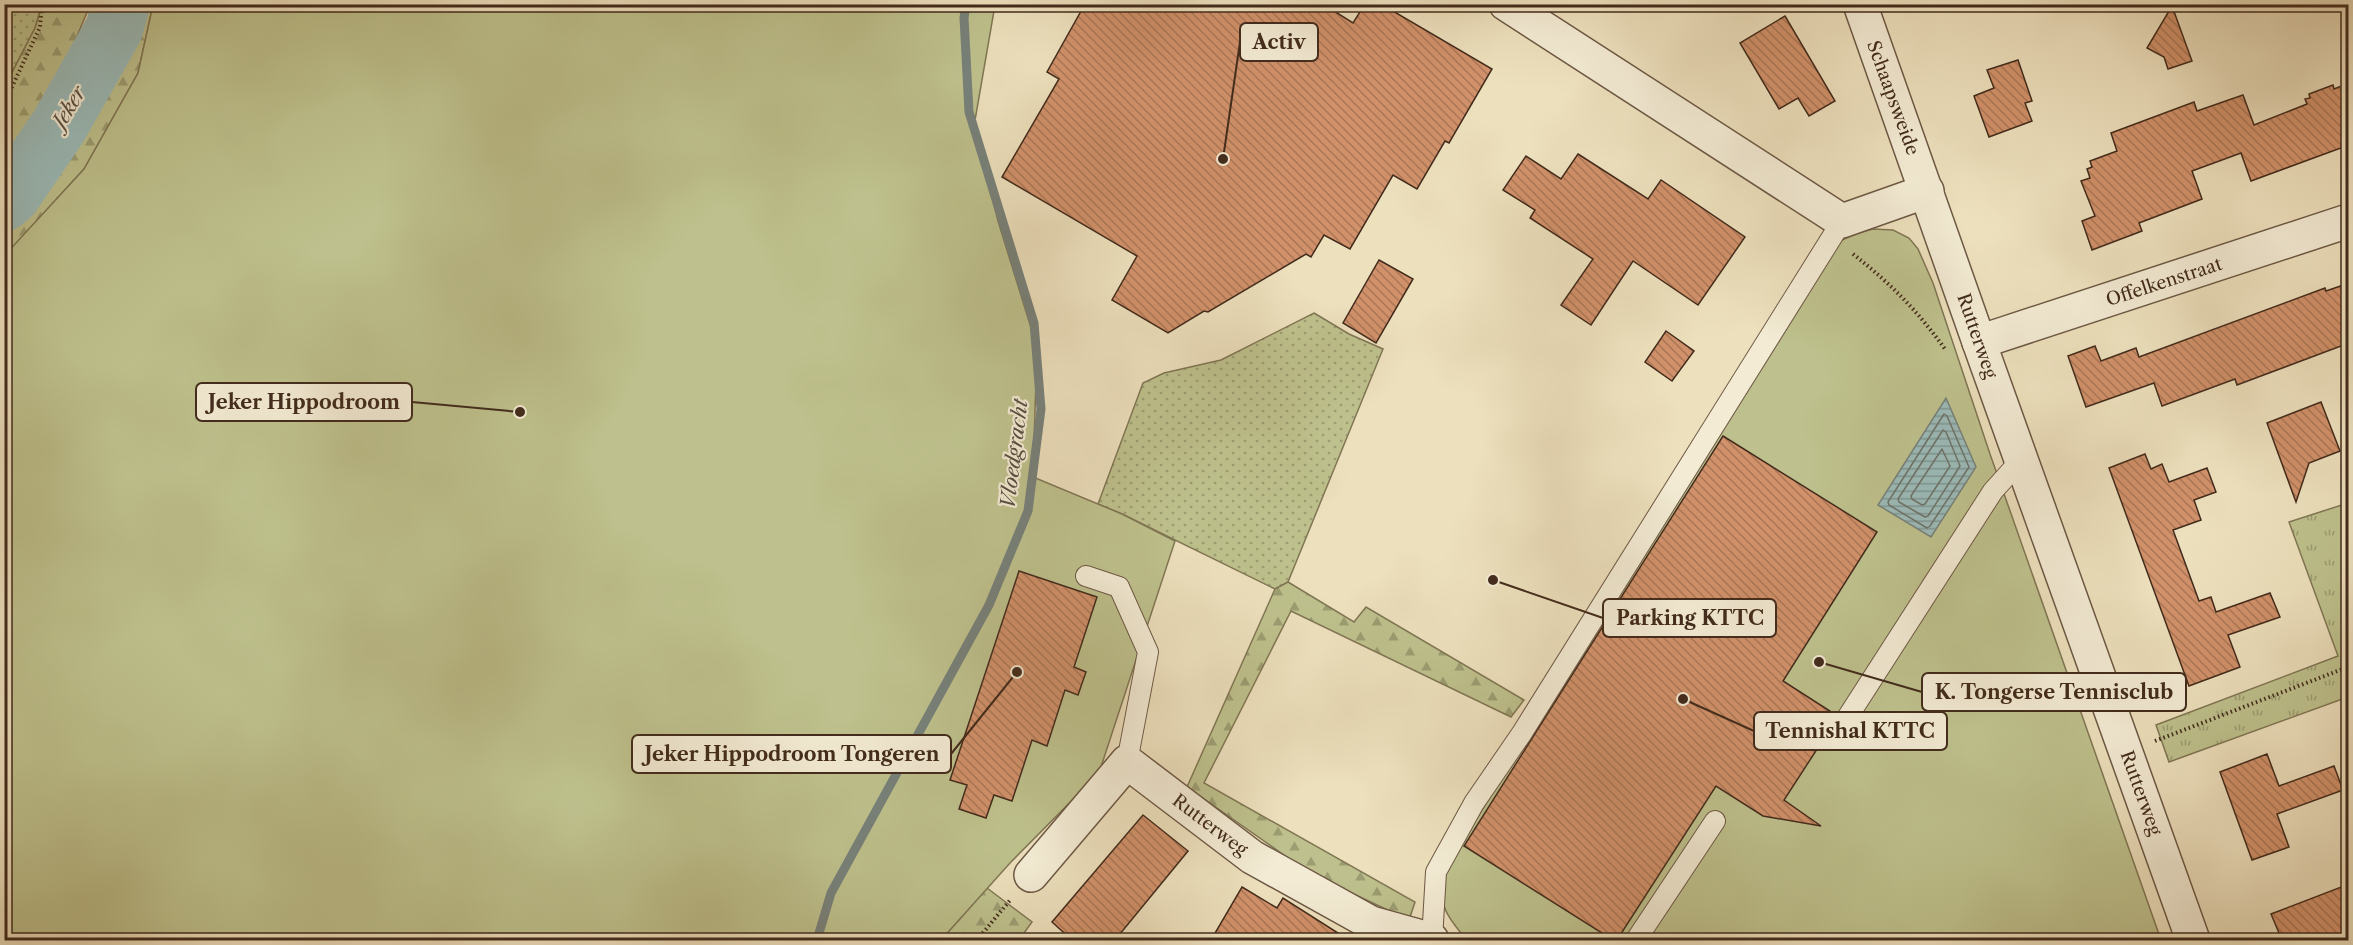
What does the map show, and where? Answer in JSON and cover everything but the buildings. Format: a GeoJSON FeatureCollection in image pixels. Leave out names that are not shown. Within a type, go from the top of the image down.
{"type":"FeatureCollection","features":[{"type":"Feature","properties":{"kind":"street"},"geometry":{"type":"LineString","coordinates":[[1506,4],[1842,221],[1927,191]]}},
{"type":"Feature","properties":{"kind":"street","name":"Schaapsweide"},"geometry":{"type":"LineString","coordinates":[[1860,4],[1927,191]]}},
{"type":"Feature","properties":{"kind":"street","name":"Rutterweg"},"geometry":{"type":"LineString","coordinates":[[1927,191],[2193,940]]}},
{"type":"Feature","properties":{"kind":"street","name":"Offelkenstraat"},"geometry":{"type":"LineString","coordinates":[[1979,342],[2349,221]]}},
{"type":"Feature","properties":{"kind":"street"},"geometry":{"type":"LineString","coordinates":[[1031,875],[1127,762]]}},
{"type":"Feature","properties":{"kind":"street","name":"Rutterweg"},"geometry":{"type":"LineString","coordinates":[[1127,762],[1252,856],[1371,923],[1432,940]]}},
{"type":"Feature","properties":{"kind":"lane"},"geometry":{"type":"LineString","coordinates":[[1432,940],[1436,872],[1474,803],[1522,733],[1842,221]]}},
{"type":"Feature","properties":{"kind":"lane"},"geometry":{"type":"LineString","coordinates":[[1847,718],[1993,491],[2022,460]]}},
{"type":"Feature","properties":{"kind":"lane"},"geometry":{"type":"LineString","coordinates":[[1086,576],[1119,587],[1148,652],[1127,762]]}},
{"type":"Feature","properties":{"kind":"lane"},"geometry":{"type":"LineString","coordinates":[[1636,940],[1715,821]]}},
{"type":"Feature","properties":{"kind":"path"},"geometry":{"type":"LineString","coordinates":[[4,104],[40,27],[42,4]]}},
{"type":"Feature","properties":{"kind":"path"},"geometry":{"type":"LineString","coordinates":[[1842,221],[1851,253],[1891,284],[1923,318],[1950,356]]}},
{"type":"Feature","properties":{"kind":"path"},"geometry":{"type":"LineString","coordinates":[[2126,752],[2349,667]]}},
{"type":"Feature","properties":{"kind":"path"},"geometry":{"type":"LineString","coordinates":[[977,940],[1031,875]]}},
{"type":"Feature","properties":{"kind":"green space"},"geometry":{"type":"Polygon","coordinates":[[[5,5],[42,5],[35,28],[5,86],[5,5]]]}},
{"type":"Feature","properties":{"kind":"green space"},"geometry":{"type":"Polygon","coordinates":[[[42,5],[90,5],[56,87],[5,160],[5,86],[35,28],[42,5]]]}},
{"type":"Feature","properties":{"kind":"green space"},"geometry":{"type":"Polygon","coordinates":[[[140,5],[153,5],[138,73],[84,169],[5,256],[5,230],[25,209],[112,86],[140,5]]]}},
{"type":"Feature","properties":{"kind":"green space"},"geometry":{"type":"Polygon","coordinates":[[[153,5],[995,5],[974,126],[998,221],[1037,347],[1033,477],[1122,514],[1175,541],[1099,773],[1010,863],[941,940],[5,940],[4,256],[84,169],[138,73],[153,5]]]}},
{"type":"Feature","properties":{"kind":"green space"},"geometry":{"type":"Polygon","coordinates":[[[1873,229],[1893,230],[1909,238],[1918,249],[1933,283],[1990,454],[2161,940],[1467,940],[1448,916],[1445,908],[1442,892],[1444,871],[1836,243],[1857,233],[1873,229]]]}},
{"type":"Feature","properties":{"kind":"green space"},"geometry":{"type":"Polygon","coordinates":[[[1314,313],[1349,334],[1383,349],[1288,582],[1275,589],[1098,504],[1143,383],[1164,373],[1221,360],[1314,313]]]}},
{"type":"Feature","properties":{"kind":"green space"},"geometry":{"type":"Polygon","coordinates":[[[2348,503],[2348,697],[2169,762],[2156,725],[2338,656],[2289,522],[2348,503]]]}},
{"type":"Feature","properties":{"kind":"green space"},"geometry":{"type":"Polygon","coordinates":[[[1288,582],[1354,622],[1366,607],[1524,700],[1511,717],[1291,611],[1204,783],[1415,902],[1409,920],[1311,874],[1187,787],[1275,589],[1288,582]]]}},
{"type":"Feature","properties":{"kind":"green space"},"geometry":{"type":"Polygon","coordinates":[[[987,888],[1032,922],[1019,940],[941,940],[987,888]]]}},
{"type":"Feature","properties":{"kind":"water"},"geometry":{"type":"Polygon","coordinates":[[[1946,398],[1976,467],[1931,537],[1878,505],[1946,398]]]}},
{"type":"Feature","properties":{"kind":"waterway","name":"Jeker"},"geometry":{"type":"LineString","coordinates":[[4,202],[12,195],[59,126],[114,29],[121,4]]}},
{"type":"Feature","properties":{"kind":"waterway","name":"Vloedgracht"},"geometry":{"type":"LineString","coordinates":[[817,940],[831,893],[989,605],[1028,511],[1041,409],[1034,323],[969,112],[964,18],[966,4]]}},
{"type":"Feature","properties":{"kind":"place","name":"Activ"},"geometry":{"type":"Point","coordinates":[1223,159]}},
{"type":"Feature","properties":{"kind":"place","name":"Jeker Hippodroom"},"geometry":{"type":"Point","coordinates":[520,412]}},
{"type":"Feature","properties":{"kind":"place","name":"Parking KTTC"},"geometry":{"type":"Point","coordinates":[1493,580]}},
{"type":"Feature","properties":{"kind":"place","name":"K. Tongerse Tennisclub"},"geometry":{"type":"Point","coordinates":[1819,662]}},
{"type":"Feature","properties":{"kind":"place","name":"Jeker Hippodroom Tongeren"},"geometry":{"type":"Point","coordinates":[1017,672]}},
{"type":"Feature","properties":{"kind":"place","name":"Tennishal KTTC"},"geometry":{"type":"Point","coordinates":[1683,699]}}]}
